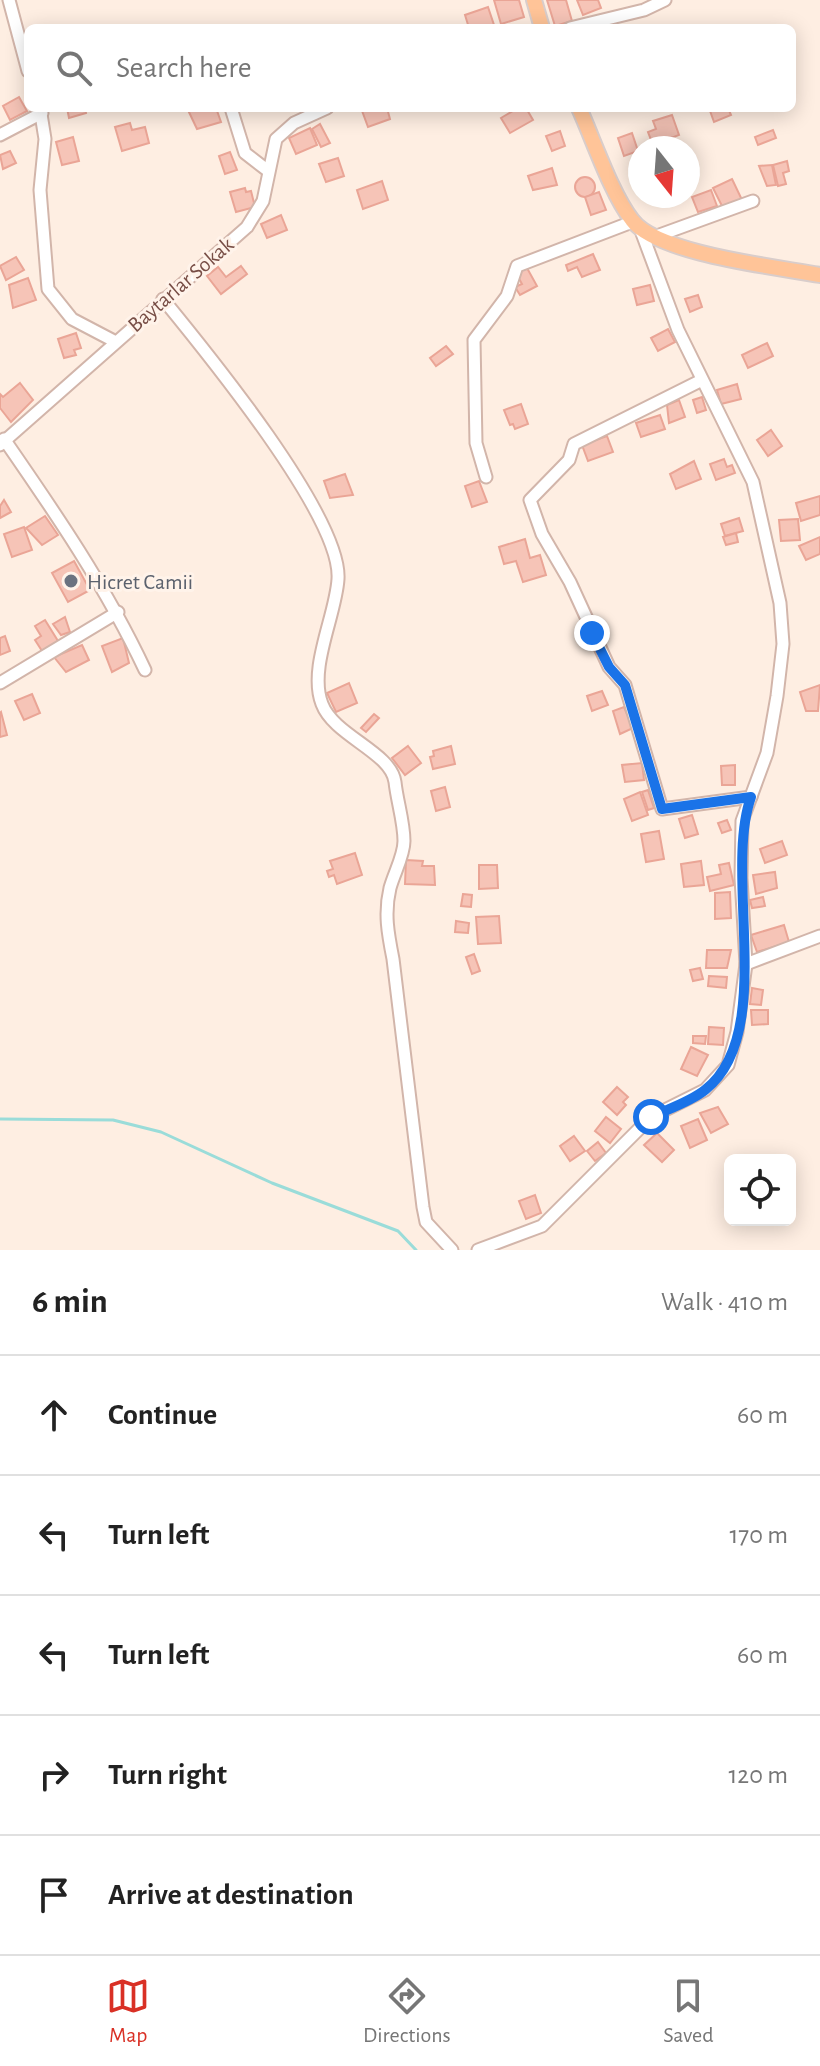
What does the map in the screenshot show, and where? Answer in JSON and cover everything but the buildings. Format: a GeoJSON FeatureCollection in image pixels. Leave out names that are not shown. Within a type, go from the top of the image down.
{"type":"FeatureCollection","features":[{"type":"Feature","properties":{"kind":"main road"},"geometry":{"type":"LineString","coordinates":[[534,0],[541,24]]}},
{"type":"Feature","properties":{"kind":"main road"},"geometry":{"type":"LineString","coordinates":[[581,112],[636,224],[654,237],[678,247],[820,275]]}},
{"type":"Feature","properties":{"kind":"street"},"geometry":{"type":"LineString","coordinates":[[9,0],[24,56]]}},
{"type":"Feature","properties":{"kind":"street"},"geometry":{"type":"LineString","coordinates":[[586,24],[644,10],[665,0]]}},
{"type":"Feature","properties":{"kind":"street"},"geometry":{"type":"LineString","coordinates":[[0,135],[39,112]]}},
{"type":"Feature","properties":{"kind":"street"},"geometry":{"type":"LineString","coordinates":[[41,112],[45,139],[40,190],[48,289],[72,319],[114,341]]}},
{"type":"Feature","properties":{"kind":"street"},"geometry":{"type":"LineString","coordinates":[[232,112],[245,153],[267,170]]}},
{"type":"Feature","properties":{"kind":"street","name":"Baytarlar Sokak"},"geometry":{"type":"LineString","coordinates":[[2,442],[247,227],[263,201],[267,170],[276,139],[294,123],[318,112]]}},
{"type":"Feature","properties":{"kind":"street"},"geometry":{"type":"LineString","coordinates":[[654,237],[753,201]]}},
{"type":"Feature","properties":{"kind":"street"},"geometry":{"type":"LineString","coordinates":[[478,1250],[542,1226],[651,1117],[705,1090],[728,1065],[746,964],[741,878],[742,821],[767,753],[783,644],[780,603],[767,532],[753,482],[678,330],[636,224],[517,266],[507,296],[474,340],[476,443],[486,477]]}},
{"type":"Feature","properties":{"kind":"street"},"geometry":{"type":"LineString","coordinates":[[163,299],[220,368],[282,456],[318,517],[336,557],[338,579],[327,622],[319,689],[322,704],[333,722],[387,765],[394,776],[404,843],[390,889],[386,925],[426,1222],[452,1250]]}},
{"type":"Feature","properties":{"kind":"street"},"geometry":{"type":"LineString","coordinates":[[702,380],[574,444],[569,460],[530,500],[542,534],[570,582],[609,667],[625,685],[662,809],[751,797]]}},
{"type":"Feature","properties":{"kind":"street"},"geometry":{"type":"LineString","coordinates":[[2,442],[76,543],[118,612],[145,670]]}},
{"type":"Feature","properties":{"kind":"street"},"geometry":{"type":"LineString","coordinates":[[0,683],[118,612]]}},
{"type":"Feature","properties":{"kind":"street"},"geometry":{"type":"LineString","coordinates":[[746,964],[820,936]]}},
{"type":"Feature","properties":{"kind":"waterway"},"geometry":{"type":"LineString","coordinates":[[0,1119],[113,1120],[161,1132],[272,1183],[398,1231],[416,1250]]}},
{"type":"Feature","properties":{"kind":"place","name":"Hicret Camii"},"geometry":{"type":"Point","coordinates":[71,581]}},
{"type":"Feature","properties":{"kind":"route"},"geometry":{"type":"LineString","coordinates":[[592,633],[609,667],[625,685],[644,742],[655,795],[662,809],[673,810],[751,797],[742,821],[741,878],[746,964],[737,1032],[728,1065],[705,1090],[651,1117]]}}]}
